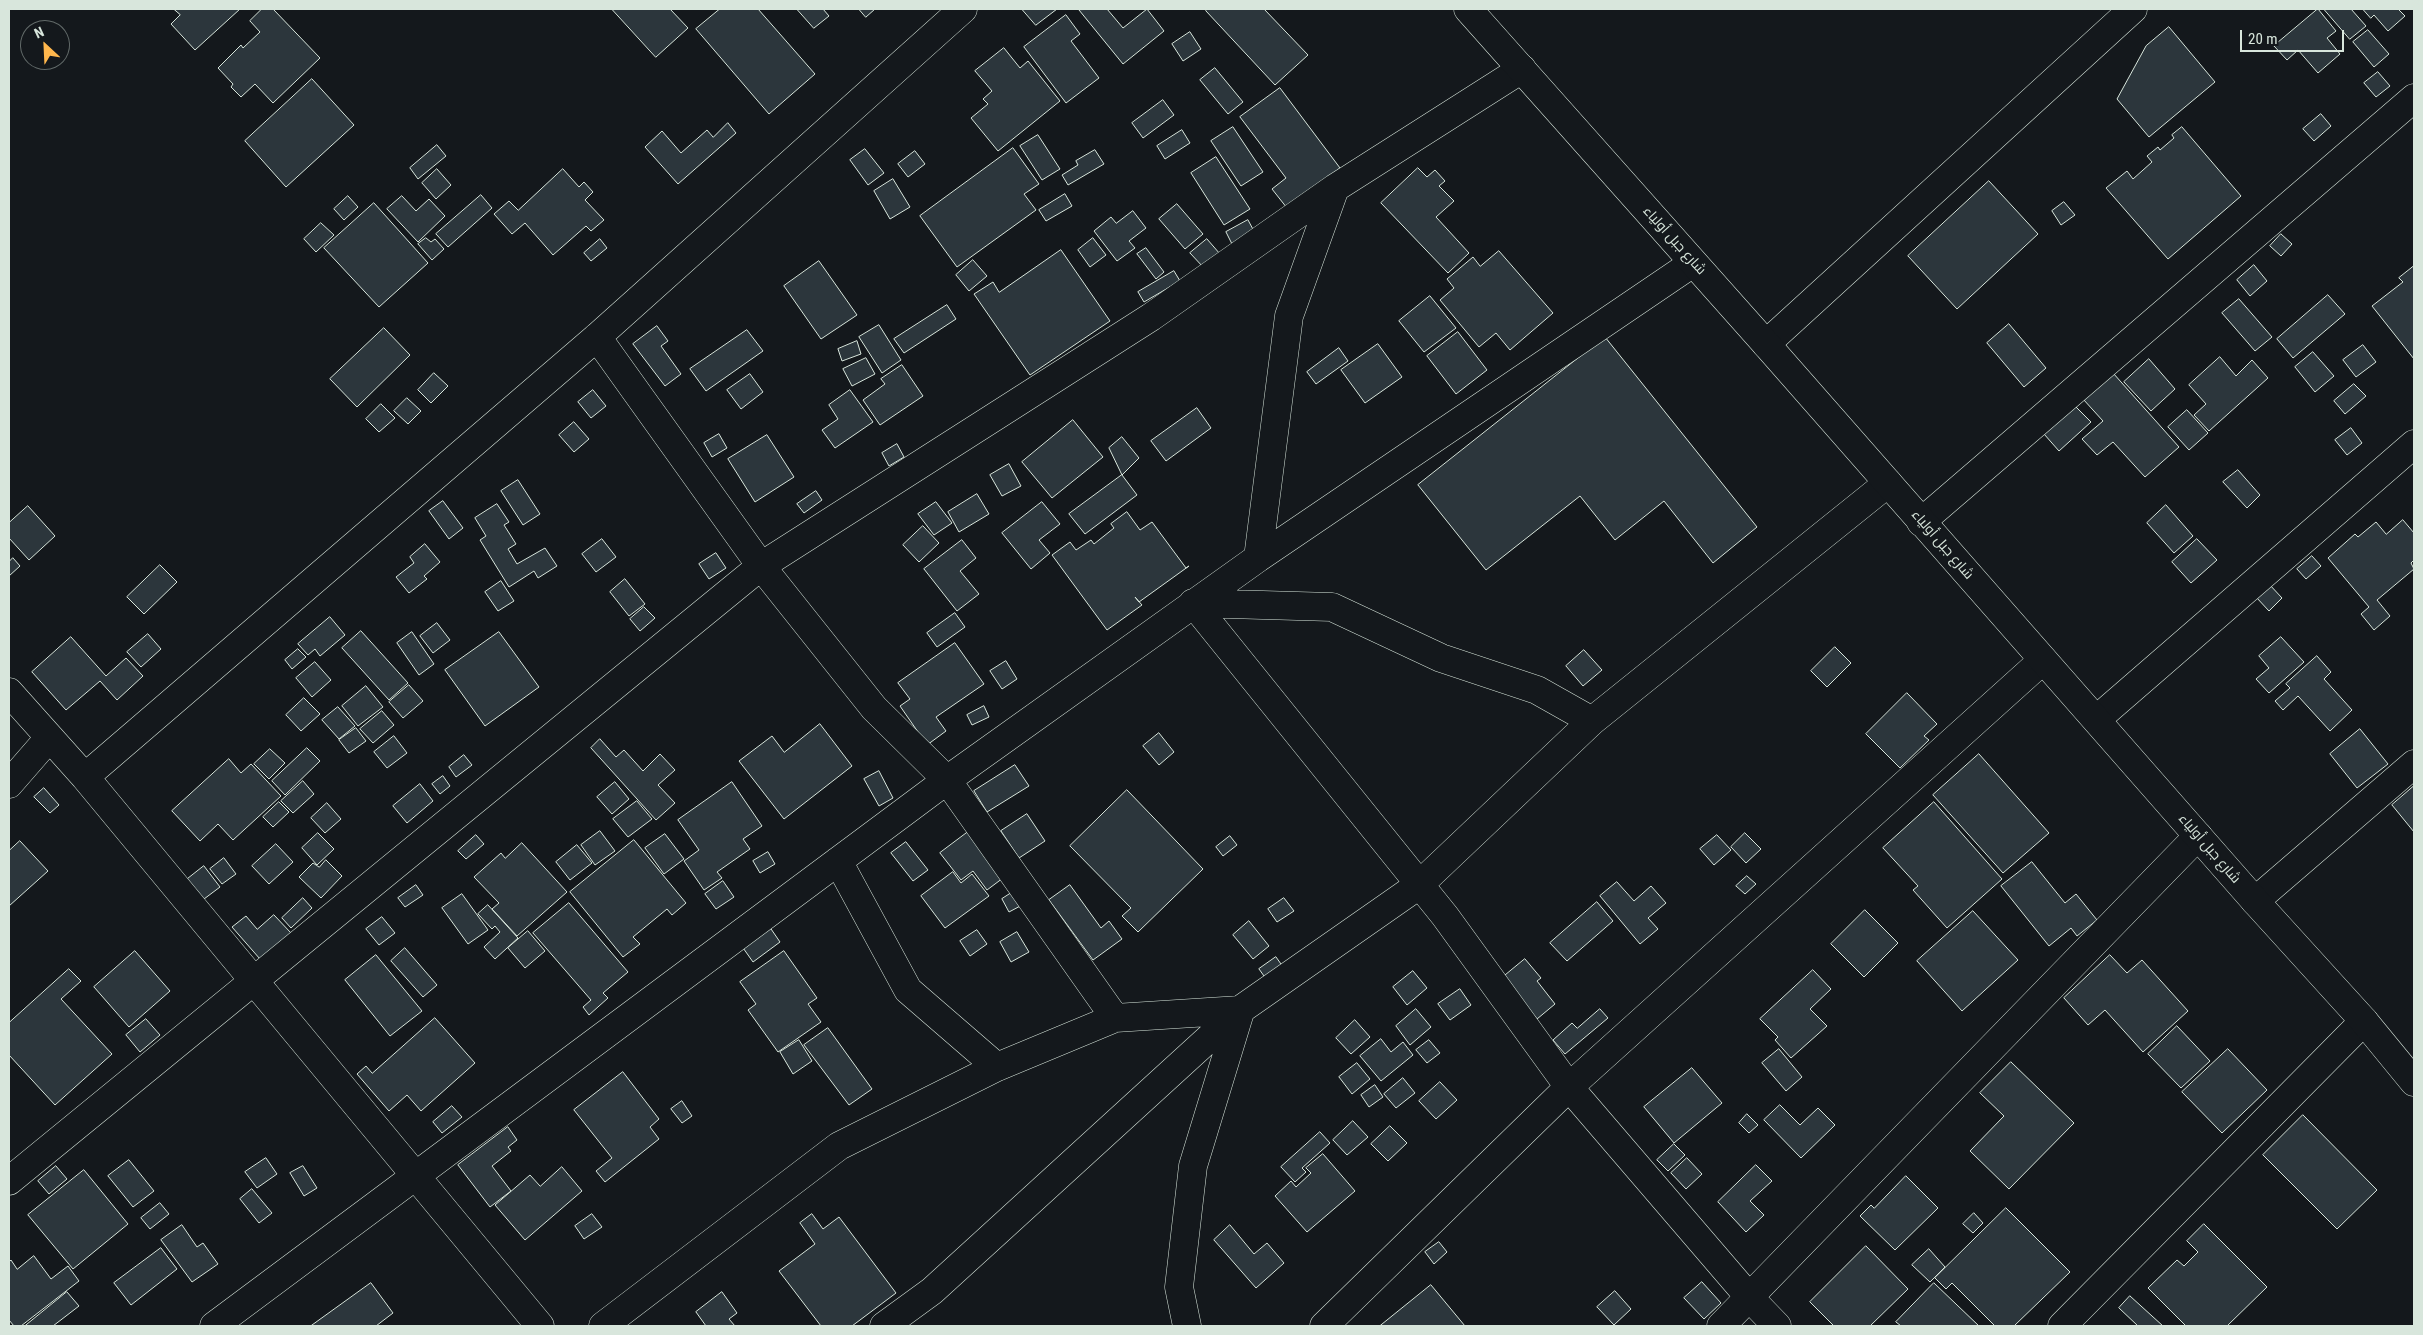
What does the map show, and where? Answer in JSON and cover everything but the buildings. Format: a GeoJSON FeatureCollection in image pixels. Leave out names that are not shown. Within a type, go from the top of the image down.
{"type":"FeatureCollection","features":[{"type":"Feature","properties":{"kind":"main road"},"geometry":{"type":"LineString","coordinates":[[85,778],[597,337],[963,9]]}},
{"type":"Feature","properties":{"kind":"main road","name":"شارع جبل أولياء"},"geometry":{"type":"LineString","coordinates":[[1468,9],[1766,344],[2255,901],[2364,1021],[2414,1082]]}},
{"type":"Feature","properties":{"kind":"main road"},"geometry":{"type":"LineString","coordinates":[[1766,344],[2133,9]]}},
{"type":"Feature","properties":{"kind":"main road"},"geometry":{"type":"LineString","coordinates":[[9,1181],[761,566],[1151,317],[1334,188],[1522,69]]}},
{"type":"Feature","properties":{"kind":"main road"},"geometry":{"type":"LineString","coordinates":[[1921,522],[2414,98]]}},
{"type":"Feature","properties":{"kind":"main road"},"geometry":{"type":"LineString","coordinates":[[1258,558],[1289,316],[1334,188]]}},
{"type":"Feature","properties":{"kind":"main road"},"geometry":{"type":"LineString","coordinates":[[214,1326],[947,780],[1258,558],[1693,263]]}},
{"type":"Feature","properties":{"kind":"main road"},"geometry":{"type":"LineString","coordinates":[[597,337],[761,566],[874,708],[947,780],[1115,1018]]}},
{"type":"Feature","properties":{"kind":"main road"},"geometry":{"type":"LineString","coordinates":[[2096,719],[2414,444]]}},
{"type":"Feature","properties":{"kind":"main road"},"geometry":{"type":"LineString","coordinates":[[884,1326],[932,1291],[1240,1010],[1419,885],[1592,721],[1888,484]]}},
{"type":"Feature","properties":{"kind":"main road"},"geometry":{"type":"LineString","coordinates":[[1194,603],[1332,607],[1441,658],[1537,690],[1592,721]]}},
{"type":"Feature","properties":{"kind":"main road"},"geometry":{"type":"LineString","coordinates":[[1194,603],[1444,916],[1569,1087],[1750,1298],[1777,1326]]}},
{"type":"Feature","properties":{"kind":"main road"},"geometry":{"type":"LineString","coordinates":[[1324,1326],[1569,1087],[2043,660]]}},
{"type":"Feature","properties":{"kind":"main road"},"geometry":{"type":"LineString","coordinates":[[9,692],[85,778],[252,982],[540,1326]]}},
{"type":"Feature","properties":{"kind":"main road"},"geometry":{"type":"LineString","coordinates":[[9,784],[49,738]]}},
{"type":"Feature","properties":{"kind":"main road"},"geometry":{"type":"LineString","coordinates":[[2255,901],[2414,764]]}},
{"type":"Feature","properties":{"kind":"main road"},"geometry":{"type":"LineString","coordinates":[[1721,1326],[2198,836]]}},
{"type":"Feature","properties":{"kind":"main road"},"geometry":{"type":"LineString","coordinates":[[838,861],[908,990],[996,1066]]}},
{"type":"Feature","properties":{"kind":"main road"},"geometry":{"type":"LineString","coordinates":[[603,1326],[839,1146],[996,1066],[1115,1018],[1240,1010]]}},
{"type":"Feature","properties":{"kind":"main road"},"geometry":{"type":"LineString","coordinates":[[1187,1326],[1179,1286],[1193,1166],[1240,1010]]}},
{"type":"Feature","properties":{"kind":"main road"},"geometry":{"type":"LineString","coordinates":[[2062,1326],[2364,1021]]}}]}
